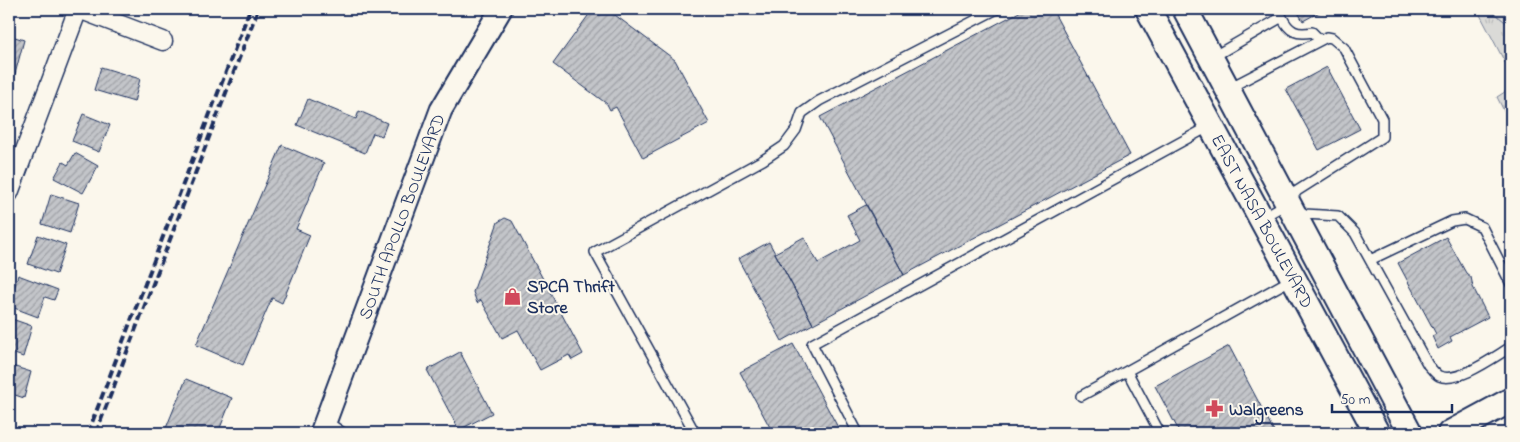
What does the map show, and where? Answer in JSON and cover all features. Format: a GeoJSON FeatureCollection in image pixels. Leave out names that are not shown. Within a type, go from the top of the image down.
{"type":"FeatureCollection","features":[{"type":"Feature","properties":{"kind":"main road","name":"EAST NASA BOULEVARD"},"geometry":{"type":"LineString","coordinates":[[1148,9],[1377,433]]}},
{"type":"Feature","properties":{"kind":"main road","name":"EAST NASA BOULEVARD"},"geometry":{"type":"LineString","coordinates":[[1185,9],[1410,433]]}},
{"type":"Feature","properties":{"kind":"main road"},"geometry":{"type":"LineString","coordinates":[[1450,433],[1511,400]]}},
{"type":"Feature","properties":{"kind":"street"},"geometry":{"type":"LineString","coordinates":[[9,193],[79,9],[163,40]]}},
{"type":"Feature","properties":{"kind":"street","name":"SOUTH APOLLO BOULEVARD"},"geometry":{"type":"LineString","coordinates":[[330,429],[441,110],[501,9]]}},
{"type":"Feature","properties":{"kind":"lane"},"geometry":{"type":"LineString","coordinates":[[695,433],[595,252],[777,151],[784,146],[796,130],[802,113],[818,101],[997,9]]}},
{"type":"Feature","properties":{"kind":"lane"},"geometry":{"type":"LineString","coordinates":[[1278,9],[1288,28],[1300,34],[1312,32],[1320,40]]}},
{"type":"Feature","properties":{"kind":"lane"},"geometry":{"type":"LineString","coordinates":[[1211,58],[1282,17]]}},
{"type":"Feature","properties":{"kind":"lane"},"geometry":{"type":"LineString","coordinates":[[1227,89],[1327,37],[1332,38],[1344,48],[1382,119],[1382,138],[1297,191],[1288,204],[1261,218]]}},
{"type":"Feature","properties":{"kind":"lane"},"geometry":{"type":"LineString","coordinates":[[858,433],[812,344],[1211,125]]}},
{"type":"Feature","properties":{"kind":"lane"},"geometry":{"type":"LineString","coordinates":[[1288,204],[1305,214],[1338,216],[1355,233],[1428,365],[1438,375],[1448,378],[1463,374],[1511,347]]}},
{"type":"Feature","properties":{"kind":"lane"},"geometry":{"type":"LineString","coordinates":[[1370,260],[1452,220],[1465,219],[1482,227],[1511,284]]}},
{"type":"Feature","properties":{"kind":"lane"},"geometry":{"type":"LineString","coordinates":[[1081,396],[1294,278]]}},
{"type":"Feature","properties":{"kind":"lane"},"geometry":{"type":"LineString","coordinates":[[1127,371],[1160,433]]}},
{"type":"Feature","properties":{"kind":"green space"},"geometry":{"type":"Polygon","coordinates":[[[1477,9],[1490,9],[1511,27],[1511,74],[1477,9]]]}},
{"type":"Feature","properties":{"kind":"green space"},"geometry":{"type":"Polygon","coordinates":[[[1490,9],[1511,9],[1511,27],[1490,9]]]}},
{"type":"Feature","properties":{"kind":"green space"},"geometry":{"type":"Polygon","coordinates":[[[1511,88],[1511,125],[1497,97],[1511,88]]]}},
{"type":"Feature","properties":{"kind":"building"},"geometry":{"type":"Polygon","coordinates":[[[593,9],[607,9],[675,60],[709,123],[643,158],[616,107],[610,110],[607,104],[553,64],[593,9]]]}},
{"type":"Feature","properties":{"kind":"building"},"geometry":{"type":"Polygon","coordinates":[[[1025,9],[1052,9],[1130,155],[904,275],[820,117],[1025,9]]]}},
{"type":"Feature","properties":{"kind":"building"},"geometry":{"type":"Polygon","coordinates":[[[1296,9],[1325,9],[1303,21],[1296,9]]]}},
{"type":"Feature","properties":{"kind":"building"},"geometry":{"type":"Polygon","coordinates":[[[9,35],[24,40],[15,74],[9,72],[9,35]]]}},
{"type":"Feature","properties":{"kind":"building"},"geometry":{"type":"Polygon","coordinates":[[[101,67],[140,79],[134,102],[94,90],[101,67]]]}},
{"type":"Feature","properties":{"kind":"building"},"geometry":{"type":"Polygon","coordinates":[[[1327,67],[1360,129],[1319,150],[1286,89],[1327,67]]]}},
{"type":"Feature","properties":{"kind":"building"},"geometry":{"type":"Polygon","coordinates":[[[308,99],[356,119],[359,111],[387,123],[382,136],[373,133],[365,153],[297,125],[308,99]]]}},
{"type":"Feature","properties":{"kind":"building"},"geometry":{"type":"Polygon","coordinates":[[[83,114],[110,125],[99,152],[72,141],[83,114]]]}},
{"type":"Feature","properties":{"kind":"building"},"geometry":{"type":"Polygon","coordinates":[[[282,145],[324,163],[296,229],[310,235],[282,303],[272,298],[243,365],[196,345],[282,145]]]}},
{"type":"Feature","properties":{"kind":"building"},"geometry":{"type":"Polygon","coordinates":[[[75,153],[98,166],[83,193],[54,178],[63,162],[68,165],[75,153]]]}},
{"type":"Feature","properties":{"kind":"building"},"geometry":{"type":"Polygon","coordinates":[[[51,194],[79,203],[70,233],[42,224],[51,194]]]}},
{"type":"Feature","properties":{"kind":"building"},"geometry":{"type":"Polygon","coordinates":[[[866,205],[904,275],[813,324],[775,253],[804,237],[818,263],[860,240],[847,215],[866,205]]]}},
{"type":"Feature","properties":{"kind":"building","name":"SPCA Thrift Store"},"geometry":{"type":"Polygon","coordinates":[[[505,218],[512,221],[583,354],[572,360],[569,355],[540,370],[518,330],[502,338],[481,300],[477,303],[473,292],[498,222],[505,218]]]}},
{"type":"Feature","properties":{"kind":"building"},"geometry":{"type":"Polygon","coordinates":[[[38,235],[66,245],[56,274],[28,264],[38,235]]]}},
{"type":"Feature","properties":{"kind":"building"},"geometry":{"type":"Polygon","coordinates":[[[1446,237],[1466,273],[1471,277],[1473,287],[1488,317],[1450,337],[1452,341],[1438,349],[1432,336],[1436,334],[1398,263],[1446,237]]]}},
{"type":"Feature","properties":{"kind":"building"},"geometry":{"type":"Polygon","coordinates":[[[769,242],[813,324],[782,341],[738,259],[769,242]]]}},
{"type":"Feature","properties":{"kind":"building"},"geometry":{"type":"Polygon","coordinates":[[[18,275],[58,290],[54,300],[45,297],[38,317],[9,306],[18,275]]]}},
{"type":"Feature","properties":{"kind":"building"},"geometry":{"type":"Polygon","coordinates":[[[9,318],[32,326],[23,357],[9,352],[11,344],[9,343],[9,318]]]}},
{"type":"Feature","properties":{"kind":"building"},"geometry":{"type":"Polygon","coordinates":[[[793,344],[841,433],[773,433],[740,372],[793,344]]]}},
{"type":"Feature","properties":{"kind":"building","name":"Walgreens"},"geometry":{"type":"Polygon","coordinates":[[[1229,346],[1275,433],[1180,433],[1155,386],[1229,346]]]}},
{"type":"Feature","properties":{"kind":"building"},"geometry":{"type":"Polygon","coordinates":[[[460,352],[492,413],[459,430],[427,370],[460,352]]]}},
{"type":"Feature","properties":{"kind":"building"},"geometry":{"type":"Polygon","coordinates":[[[9,365],[31,372],[24,398],[9,393],[9,365]]]}},
{"type":"Feature","properties":{"kind":"building"},"geometry":{"type":"Polygon","coordinates":[[[186,379],[232,398],[218,433],[164,433],[186,379]]]}},
{"type":"Feature","properties":{"kind":"railway"},"geometry":{"type":"LineString","coordinates":[[88,433],[250,9]]}},
{"type":"Feature","properties":{"kind":"railway"},"geometry":{"type":"LineString","coordinates":[[96,433],[258,9]]}},
{"type":"Feature","properties":{"kind":"place","name":"SPCA Thrift Store"},"geometry":{"type":"Point","coordinates":[513,296]}},
{"type":"Feature","properties":{"kind":"place","name":"Walgreens"},"geometry":{"type":"Point","coordinates":[1215,409]}}]}
